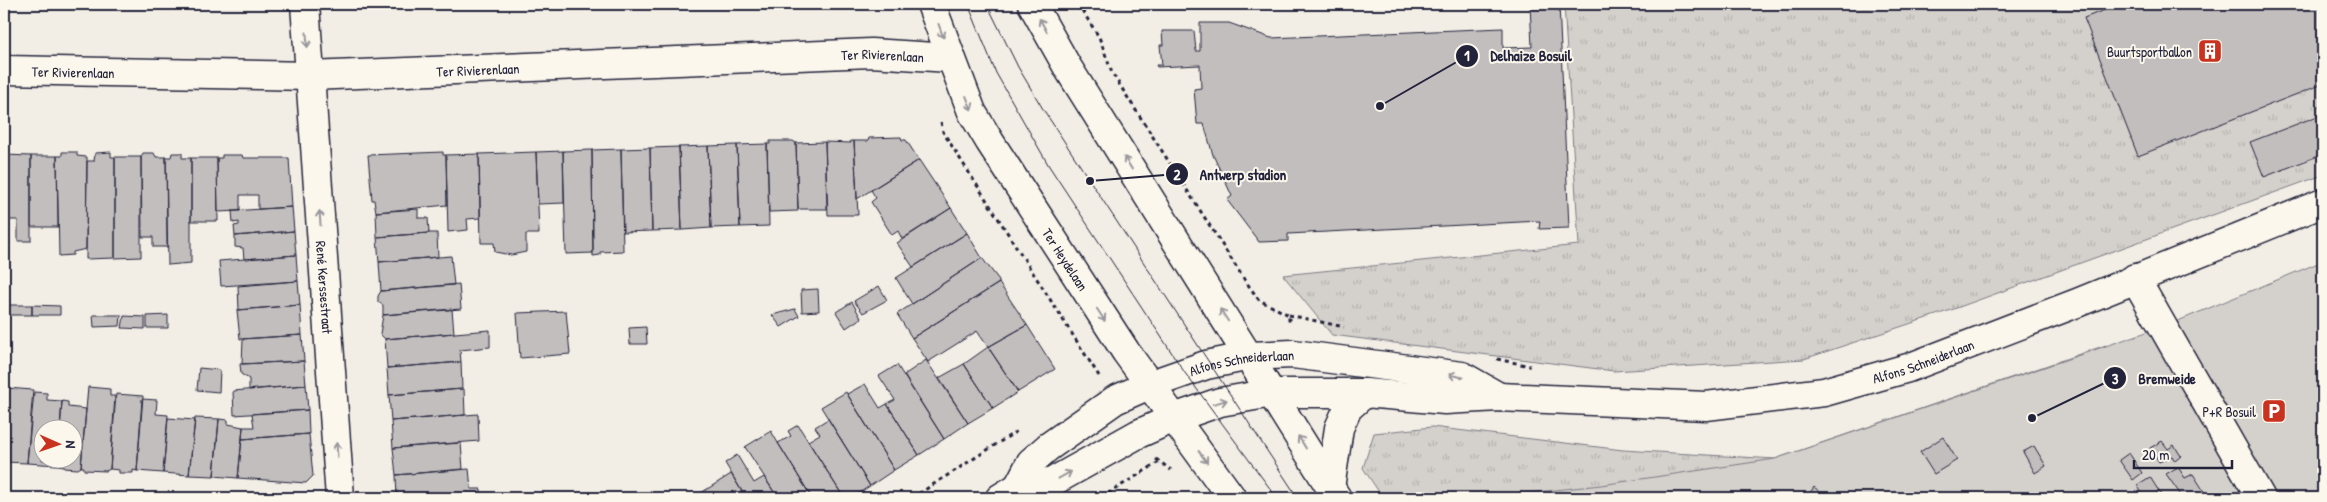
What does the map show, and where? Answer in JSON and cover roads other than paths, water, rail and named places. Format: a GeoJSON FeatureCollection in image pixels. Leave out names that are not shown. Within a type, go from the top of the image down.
{"type":"FeatureCollection","features":[{"type":"Feature","properties":{"kind":"street","name":"René Kerssestraat"},"geometry":{"type":"LineString","coordinates":[[305,4],[340,498]]}},
{"type":"Feature","properties":{"kind":"street","name":"Ter Heydelaan"},"geometry":{"type":"LineString","coordinates":[[931,4],[972,112],[990,142],[1149,385],[1232,498]]}},
{"type":"Feature","properties":{"kind":"street"},"geometry":{"type":"LineString","coordinates":[[1032,4],[1064,60],[1334,493]]}},
{"type":"Feature","properties":{"kind":"street","name":"Ter Rivierenlaan"},"geometry":{"type":"LineString","coordinates":[[4,70],[310,76],[871,53],[950,58]]}},
{"type":"Feature","properties":{"kind":"street","name":"Alfons Schneiderlaan"},"geometry":{"type":"LineString","coordinates":[[1009,493],[1054,481],[1138,434],[1174,418],[1220,402],[1272,393],[1365,392],[1445,400],[1499,396],[1706,406],[1824,392],[1908,368],[2077,303],[2323,203]]}},
{"type":"Feature","properties":{"kind":"street"},"geometry":{"type":"LineString","coordinates":[[2135,278],[2261,498]]}},
{"type":"Feature","properties":{"kind":"street","name":"Alfons Schneiderlaan"},"geometry":{"type":"LineString","coordinates":[[1009,493],[1032,462],[1048,447],[1115,400],[1149,385],[1206,365],[1250,356],[1293,354],[1462,376],[1499,396]]}},
{"type":"Feature","properties":{"kind":"street"},"geometry":{"type":"LineString","coordinates":[[1334,493],[1339,428],[1348,408],[1365,392]]}},
{"type":"Feature","properties":{"kind":"tram line"},"geometry":{"type":"LineString","coordinates":[[968,4],[996,73],[1049,166],[1185,373],[1277,498]]}},
{"type":"Feature","properties":{"kind":"tram line"},"geometry":{"type":"LineString","coordinates":[[987,4],[1018,67],[1043,109],[1298,498]]}},
{"type":"Feature","properties":{"kind":"place","name":"Buurtsportballon"},"geometry":{"type":"Point","coordinates":[2210,51]}},
{"type":"Feature","properties":{"kind":"place","name":"Delhaize Bosuil"},"geometry":{"type":"Point","coordinates":[1380,106]}},
{"type":"Feature","properties":{"kind":"place","name":"Antwerp stadion"},"geometry":{"type":"Point","coordinates":[1090,181]}},
{"type":"Feature","properties":{"kind":"place","name":"P+R Bosuil"},"geometry":{"type":"Point","coordinates":[2274,411]}},
{"type":"Feature","properties":{"kind":"place","name":"Bremweide"},"geometry":{"type":"Point","coordinates":[2032,418]}}]}
